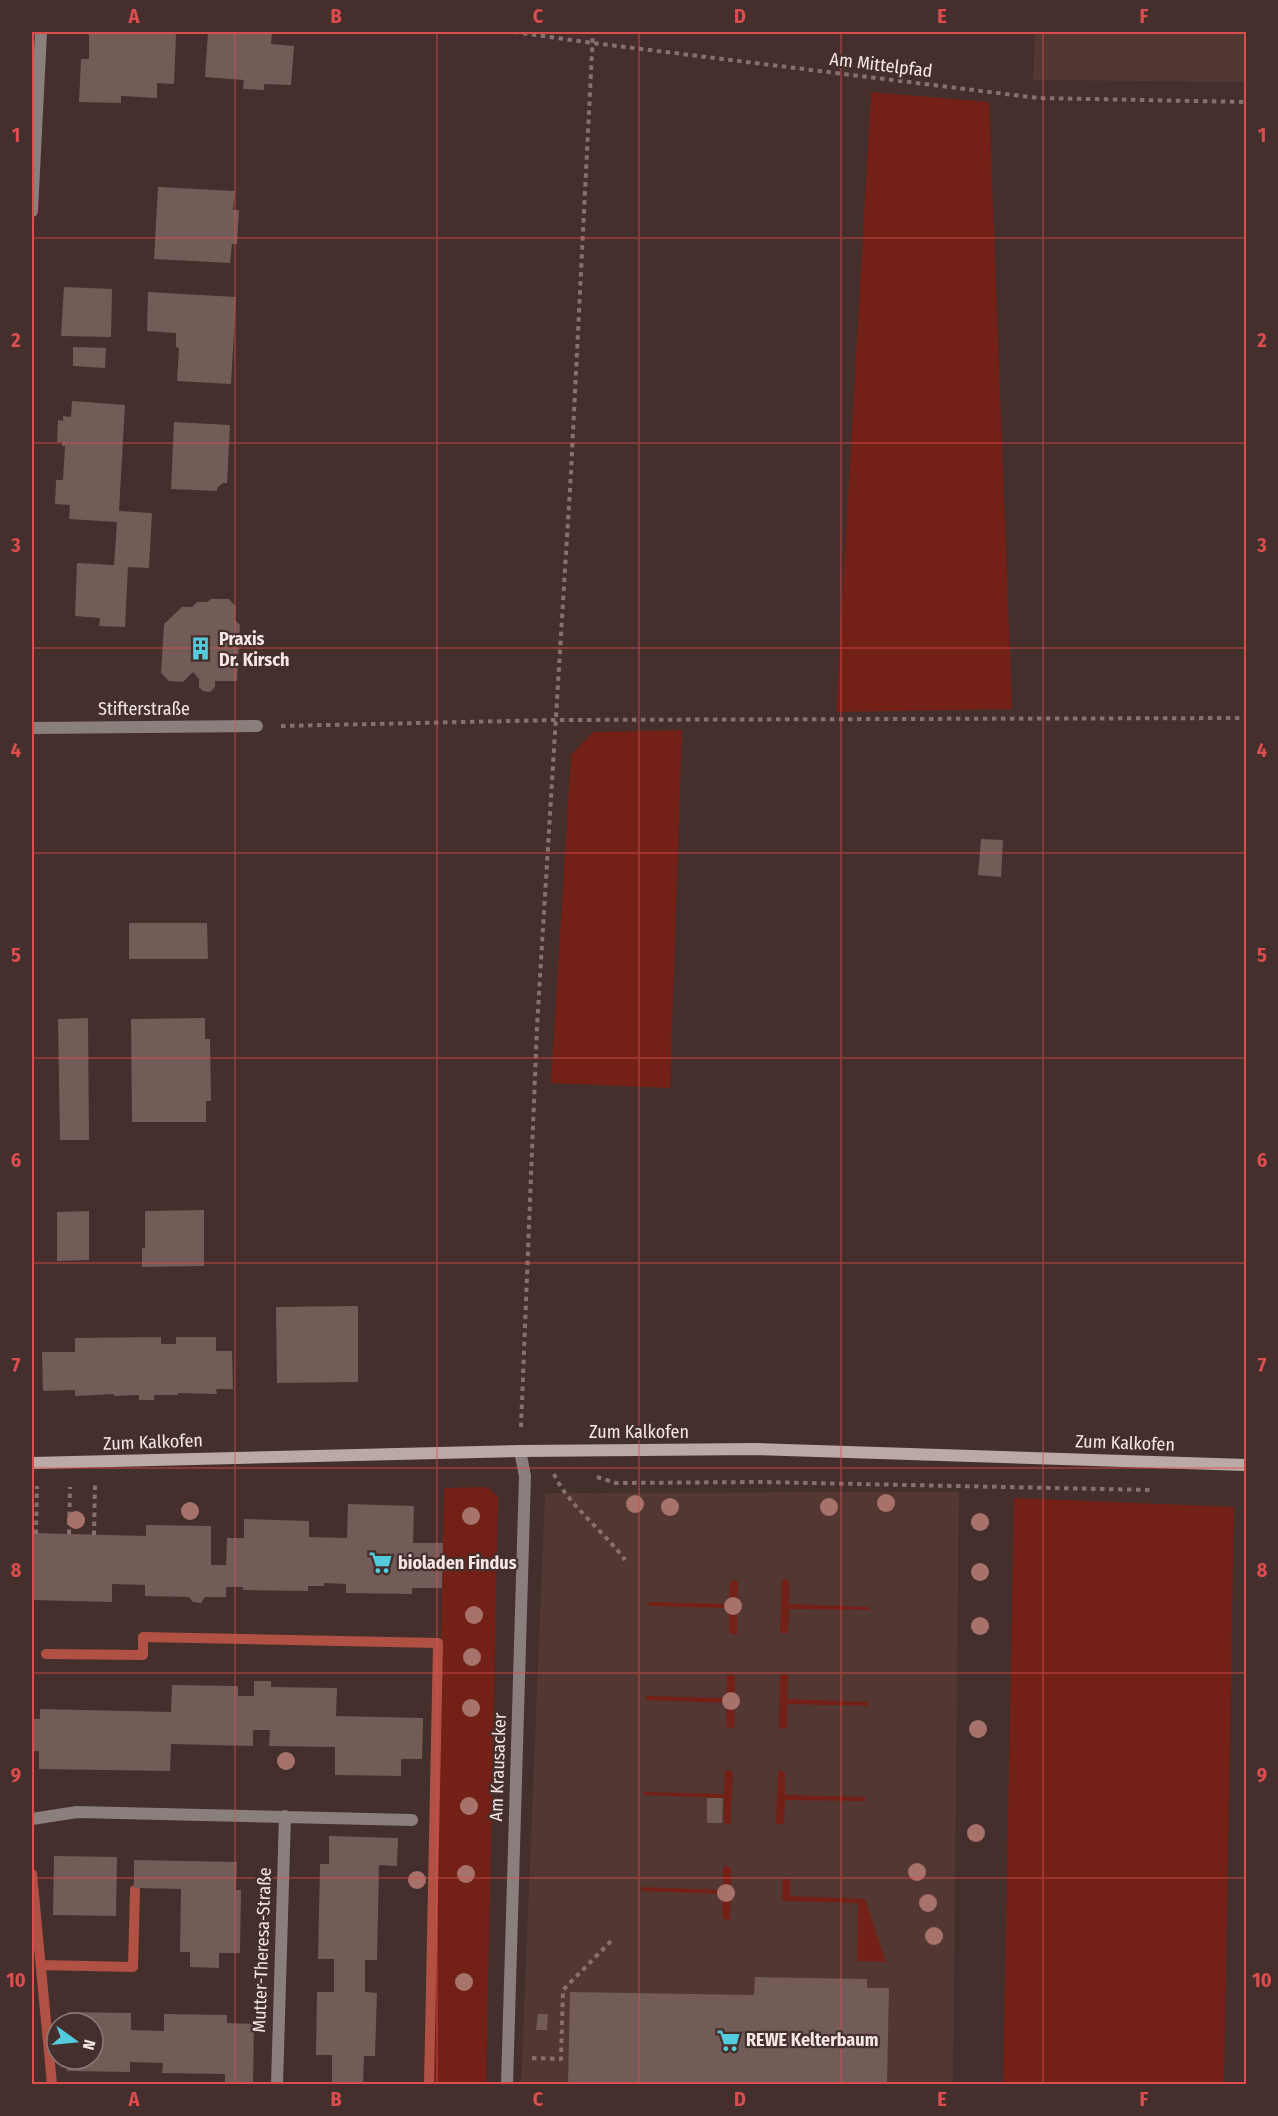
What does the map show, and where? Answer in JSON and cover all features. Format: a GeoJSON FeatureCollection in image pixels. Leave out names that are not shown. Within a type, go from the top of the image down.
{"type":"FeatureCollection","features":[{"type":"Feature","properties":{"kind":"street"},"geometry":{"type":"LineString","coordinates":[[32,211],[41,32]]}},
{"type":"Feature","properties":{"kind":"street","name":"Stifterstraße"},"geometry":{"type":"LineString","coordinates":[[32,728],[257,726]]}},
{"type":"Feature","properties":{"kind":"street","name":"Zum Kalkofen"},"geometry":{"type":"LineString","coordinates":[[35,1463],[520,1451],[758,1449],[1246,1465]]}},
{"type":"Feature","properties":{"kind":"street","name":"Am Krausacker"},"geometry":{"type":"LineString","coordinates":[[507,2085],[525,1476],[520,1451]]}},
{"type":"Feature","properties":{"kind":"street"},"geometry":{"type":"LineString","coordinates":[[32,1819],[76,1812],[412,1820]]}},
{"type":"Feature","properties":{"kind":"street","name":"Mutter-Theresa-Straße"},"geometry":{"type":"LineString","coordinates":[[277,2085],[285,1816]]}},
{"type":"Feature","properties":{"kind":"path","name":"Am Mittelpfad"},"geometry":{"type":"LineString","coordinates":[[513,32],[1038,98],[1246,102]]}},
{"type":"Feature","properties":{"kind":"path"},"geometry":{"type":"LineString","coordinates":[[520,1451],[537,1026],[571,472],[593,32]]}},
{"type":"Feature","properties":{"kind":"path"},"geometry":{"type":"LineString","coordinates":[[257,726],[555,720],[1246,718]]}},
{"type":"Feature","properties":{"kind":"path"},"geometry":{"type":"LineString","coordinates":[[69,1534],[70,1461]]}},
{"type":"Feature","properties":{"kind":"path"},"geometry":{"type":"LineString","coordinates":[[94,1535],[95,1462]]}},
{"type":"Feature","properties":{"kind":"path"},"geometry":{"type":"LineString","coordinates":[[35,1463],[36,1534]]}},
{"type":"Feature","properties":{"kind":"path"},"geometry":{"type":"LineString","coordinates":[[554,1473],[559,1485],[612,1542],[625,1560]]}},
{"type":"Feature","properties":{"kind":"path"},"geometry":{"type":"LineString","coordinates":[[525,1476],[564,1474]]}},
{"type":"Feature","properties":{"kind":"path"},"geometry":{"type":"LineString","coordinates":[[596,1477],[616,1483],[774,1483],[1156,1490]]}},
{"type":"Feature","properties":{"kind":"path"},"geometry":{"type":"LineString","coordinates":[[507,2059],[561,2059],[563,1990],[614,1939]]}},
{"type":"Feature","properties":{"kind":"shaded area"},"geometry":{"type":"Polygon","coordinates":[[[1035,32],[1246,32],[1246,82],[1033,80],[1035,32]]]}},
{"type":"Feature","properties":{"kind":"shaded area"},"geometry":{"type":"Polygon","coordinates":[[[871,92],[989,102],[1012,709],[836,712],[871,92]]]}},
{"type":"Feature","properties":{"kind":"shaded area"},"geometry":{"type":"Polygon","coordinates":[[[682,730],[670,1088],[551,1083],[571,755],[593,732],[682,730]]]}},
{"type":"Feature","properties":{"kind":"shaded area"},"geometry":{"type":"Polygon","coordinates":[[[487,1487],[498,1497],[486,2084],[432,2084],[444,1488],[487,1487]]]}},
{"type":"Feature","properties":{"kind":"shaded area"},"geometry":{"type":"Polygon","coordinates":[[[959,1492],[953,2084],[521,2084],[545,1493],[959,1492]]]}},
{"type":"Feature","properties":{"kind":"shaded area"},"geometry":{"type":"Polygon","coordinates":[[[1014,1498],[1234,1507],[1224,2084],[1003,2084],[1014,1498]]]}},
{"type":"Feature","properties":{"kind":"shaded area"},"geometry":{"type":"Polygon","coordinates":[[[785,1579],[789,1581],[789,1604],[869,1607],[870,1610],[789,1609],[788,1633],[782,1633],[780,1632],[782,1581],[785,1579]]]}},
{"type":"Feature","properties":{"kind":"shaded area"},"geometry":{"type":"Polygon","coordinates":[[[734,1580],[738,1582],[737,1634],[735,1635],[729,1633],[729,1608],[648,1606],[649,1602],[729,1604],[730,1582],[734,1580]]]}},
{"type":"Feature","properties":{"kind":"shaded area"},"geometry":{"type":"Polygon","coordinates":[[[731,1674],[735,1676],[734,1728],[726,1727],[726,1703],[646,1700],[646,1696],[726,1698],[727,1676],[731,1674]]]}},
{"type":"Feature","properties":{"kind":"shaded area"},"geometry":{"type":"Polygon","coordinates":[[[784,1674],[788,1676],[787,1699],[867,1702],[868,1706],[787,1704],[787,1728],[780,1729],[780,1676],[784,1674]]]}},
{"type":"Feature","properties":{"kind":"shaded area"},"geometry":{"type":"Polygon","coordinates":[[[779,1770],[785,1772],[785,1795],[865,1797],[866,1801],[785,1800],[784,1824],[778,1824],[776,1823],[779,1770]]]}},
{"type":"Feature","properties":{"kind":"shaded area"},"geometry":{"type":"Polygon","coordinates":[[[725,1771],[733,1772],[730,1824],[724,1823],[724,1798],[643,1795],[643,1792],[724,1794],[725,1771]]]}},
{"type":"Feature","properties":{"kind":"shaded area"},"geometry":{"type":"Polygon","coordinates":[[[723,1867],[731,1868],[730,1919],[728,1920],[722,1918],[722,1894],[641,1891],[642,1887],[723,1890],[723,1867]]]}},
{"type":"Feature","properties":{"kind":"shaded area"},"geometry":{"type":"Polygon","coordinates":[[[782,1880],[790,1880],[790,1896],[865,1899],[886,1962],[857,1961],[858,1903],[785,1901],[782,1899],[782,1880]]]}},
{"type":"Feature","properties":{"kind":"building"},"geometry":{"type":"Polygon","coordinates":[[[84,32],[176,34],[174,84],[157,83],[157,98],[121,96],[121,103],[79,102],[81,59],[89,59],[89,35],[84,32]]]}},
{"type":"Feature","properties":{"kind":"building"},"geometry":{"type":"Polygon","coordinates":[[[208,32],[272,32],[271,44],[294,46],[291,85],[264,84],[264,90],[243,89],[244,80],[205,77],[208,32]]]}},
{"type":"Feature","properties":{"kind":"building"},"geometry":{"type":"Polygon","coordinates":[[[158,187],[235,191],[233,210],[239,210],[237,244],[232,244],[230,263],[154,259],[158,187]]]}},
{"type":"Feature","properties":{"kind":"building"},"geometry":{"type":"Polygon","coordinates":[[[64,287],[112,289],[111,337],[61,336],[64,287]]]}},
{"type":"Feature","properties":{"kind":"building"},"geometry":{"type":"Polygon","coordinates":[[[148,292],[236,297],[231,384],[177,381],[179,348],[176,347],[176,333],[147,331],[148,292]]]}},
{"type":"Feature","properties":{"kind":"building"},"geometry":{"type":"Polygon","coordinates":[[[73,347],[106,348],[105,368],[73,366],[73,347]]]}},
{"type":"Feature","properties":{"kind":"building"},"geometry":{"type":"Polygon","coordinates":[[[72,401],[125,405],[119,511],[152,513],[149,568],[128,567],[125,627],[99,626],[100,618],[75,616],[77,563],[114,565],[117,522],[69,519],[70,505],[55,504],[56,480],[63,480],[65,446],[62,446],[62,442],[57,442],[58,420],[63,421],[63,416],[71,417],[72,401]]]}},
{"type":"Feature","properties":{"kind":"building"},"geometry":{"type":"Polygon","coordinates":[[[174,422],[230,425],[227,483],[223,483],[217,491],[171,489],[174,422]]]}},
{"type":"Feature","properties":{"kind":"building","name":"Praxis Dr. Kirsch"},"geometry":{"type":"Polygon","coordinates":[[[211,599],[229,599],[236,607],[235,620],[240,625],[237,681],[215,681],[215,687],[210,692],[203,691],[199,687],[199,679],[193,672],[183,682],[169,681],[161,673],[164,624],[182,607],[192,607],[197,602],[207,602],[211,599]]]}},
{"type":"Feature","properties":{"kind":"building"},"geometry":{"type":"Polygon","coordinates":[[[981,839],[1003,840],[1001,877],[978,875],[981,839]]]}},
{"type":"Feature","properties":{"kind":"building"},"geometry":{"type":"Polygon","coordinates":[[[129,923],[207,923],[208,959],[129,959],[129,923]]]}},
{"type":"Feature","properties":{"kind":"building"},"geometry":{"type":"Polygon","coordinates":[[[88,1018],[89,1140],[60,1140],[58,1019],[88,1018]]]}},
{"type":"Feature","properties":{"kind":"building"},"geometry":{"type":"Polygon","coordinates":[[[205,1018],[205,1039],[210,1039],[211,1101],[206,1101],[206,1122],[132,1122],[131,1019],[205,1018]]]}},
{"type":"Feature","properties":{"kind":"building"},"geometry":{"type":"Polygon","coordinates":[[[204,1210],[204,1266],[142,1267],[142,1248],[145,1248],[145,1211],[204,1210]]]}},
{"type":"Feature","properties":{"kind":"building"},"geometry":{"type":"Polygon","coordinates":[[[89,1211],[89,1260],[57,1261],[57,1212],[89,1211]]]}},
{"type":"Feature","properties":{"kind":"building"},"geometry":{"type":"Polygon","coordinates":[[[358,1306],[358,1382],[277,1383],[276,1307],[358,1306]]]}},
{"type":"Feature","properties":{"kind":"building"},"geometry":{"type":"Polygon","coordinates":[[[161,1337],[161,1344],[176,1344],[176,1337],[216,1337],[216,1351],[232,1351],[233,1389],[216,1389],[217,1394],[154,1395],[154,1400],[139,1400],[139,1395],[75,1396],[75,1390],[43,1391],[42,1352],[75,1352],[75,1338],[161,1337]]]}},
{"type":"Feature","properties":{"kind":"building"},"geometry":{"type":"Polygon","coordinates":[[[348,1504],[414,1506],[413,1543],[443,1543],[442,1588],[412,1588],[412,1594],[346,1593],[346,1584],[324,1583],[324,1586],[308,1586],[308,1591],[243,1590],[243,1587],[226,1587],[226,1597],[205,1597],[201,1603],[193,1602],[189,1597],[145,1596],[145,1585],[112,1584],[112,1602],[32,1600],[32,1533],[146,1536],[146,1525],[211,1526],[211,1565],[226,1565],[227,1538],[244,1538],[244,1519],[309,1521],[309,1537],[347,1538],[348,1504]]]}},
{"type":"Feature","properties":{"kind":"building"},"geometry":{"type":"Polygon","coordinates":[[[254,1681],[271,1681],[271,1687],[337,1688],[336,1716],[423,1718],[422,1759],[401,1759],[401,1776],[335,1775],[335,1747],[269,1746],[270,1730],[253,1730],[253,1746],[171,1744],[170,1771],[39,1769],[39,1751],[32,1751],[32,1719],[40,1719],[40,1709],[171,1712],[172,1685],[238,1686],[238,1696],[254,1696],[254,1681]]]}},
{"type":"Feature","properties":{"kind":"building"},"geometry":{"type":"Polygon","coordinates":[[[707,1798],[723,1798],[722,1823],[707,1823],[707,1798]]]}},
{"type":"Feature","properties":{"kind":"building"},"geometry":{"type":"Polygon","coordinates":[[[329,1836],[398,1838],[397,1866],[379,1865],[377,1960],[365,1960],[365,1992],[377,1993],[375,2056],[364,2056],[363,2084],[332,2084],[332,2055],[316,2055],[317,1992],[334,1992],[334,1959],[318,1959],[320,1864],[329,1864],[329,1836]]]}},
{"type":"Feature","properties":{"kind":"building"},"geometry":{"type":"Polygon","coordinates":[[[54,1856],[117,1857],[116,1916],[53,1915],[54,1856]]]}},
{"type":"Feature","properties":{"kind":"building"},"geometry":{"type":"Polygon","coordinates":[[[134,1860],[237,1862],[236,1890],[241,1890],[240,1953],[219,1953],[219,1968],[190,1967],[190,1952],[180,1952],[181,1889],[134,1888],[134,1860]]]}},
{"type":"Feature","properties":{"kind":"building","name":"REWE Kelterbaum"},"geometry":{"type":"Polygon","coordinates":[[[755,1977],[867,1979],[867,1988],[889,1988],[887,2084],[568,2084],[570,1992],[754,1995],[755,1977]]]}},
{"type":"Feature","properties":{"kind":"building"},"geometry":{"type":"Polygon","coordinates":[[[105,2013],[131,2013],[131,2030],[164,2031],[164,2014],[227,2015],[227,2023],[254,2024],[253,2084],[225,2084],[225,2074],[162,2073],[163,2063],[130,2062],[130,2072],[67,2071],[105,2071],[105,2013]]]}},
{"type":"Feature","properties":{"kind":"building"},"geometry":{"type":"Polygon","coordinates":[[[538,2014],[548,2014],[547,2030],[536,2030],[538,2014]]]}},
{"type":"Feature","properties":{"kind":"waterway"},"geometry":{"type":"LineString","coordinates":[[46,1654],[143,1655],[143,1637],[438,1643],[429,2084]]}},
{"type":"Feature","properties":{"kind":"waterway"},"geometry":{"type":"LineString","coordinates":[[32,1874],[52,2084]]}},
{"type":"Feature","properties":{"kind":"waterway"},"geometry":{"type":"LineString","coordinates":[[42,1965],[133,1967],[135,1890]]}},
{"type":"Feature","properties":{"kind":"place","name":"Praxis Dr. Kirsch"},"geometry":{"type":"Point","coordinates":[201,649]}},
{"type":"Feature","properties":{"kind":"place","name":"bioladen Findus"},"geometry":{"type":"Point","coordinates":[380,1563]}},
{"type":"Feature","properties":{"kind":"place","name":"REWE Kelterbaum"},"geometry":{"type":"Point","coordinates":[728,2040]}}]}
